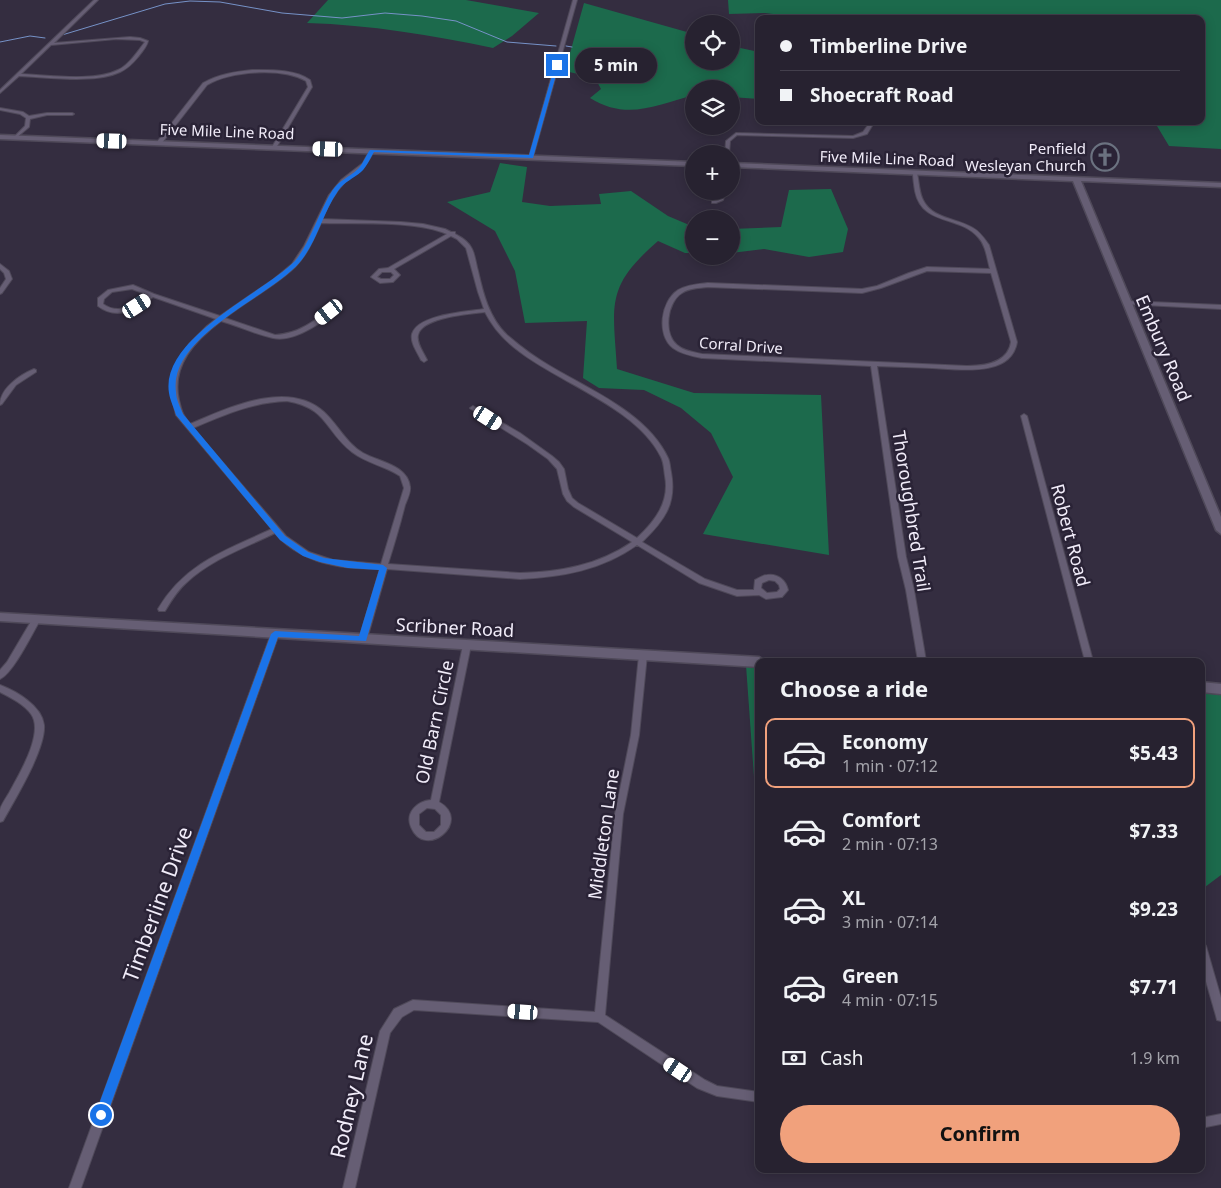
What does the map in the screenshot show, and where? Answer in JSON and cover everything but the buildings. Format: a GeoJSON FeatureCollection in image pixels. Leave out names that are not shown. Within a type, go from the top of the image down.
{"type":"FeatureCollection","features":[{"type":"Feature","properties":{"kind":"main road","name":"Five Mile Line Road"},"geometry":{"type":"LineString","coordinates":[[0,137],[685,164]]}},
{"type":"Feature","properties":{"kind":"main road","name":"Five Mile Line Road"},"geometry":{"type":"LineString","coordinates":[[740,165],[1221,185]]}},
{"type":"Feature","properties":{"kind":"main road","name":"Embury Road"},"geometry":{"type":"LineString","coordinates":[[1076,179],[1218,516],[1221,530]]}},
{"type":"Feature","properties":{"kind":"main road","name":"Scribner Road"},"geometry":{"type":"LineString","coordinates":[[0,617],[755,662]]}},
{"type":"Feature","properties":{"kind":"main road"},"geometry":{"type":"LineString","coordinates":[[1205,687],[1221,688]]}},
{"type":"Feature","properties":{"kind":"street"},"geometry":{"type":"LineString","coordinates":[[0,92],[96,0]]}},
{"type":"Feature","properties":{"kind":"street"},"geometry":{"type":"LineString","coordinates":[[531,157],[575,0]]}},
{"type":"Feature","properties":{"kind":"street"},"geometry":{"type":"LineString","coordinates":[[18,74],[95,77],[112,74],[122,69],[146,42],[142,39],[123,37],[78,44],[49,44]]}},
{"type":"Feature","properties":{"kind":"street"},"geometry":{"type":"LineString","coordinates":[[159,143],[205,84],[215,77],[242,72],[301,76],[308,80],[310,87],[274,147]]}},
{"type":"Feature","properties":{"kind":"street"},"geometry":{"type":"LineString","coordinates":[[0,109],[21,113],[28,118],[48,114],[72,114]]}},
{"type":"Feature","properties":{"kind":"street"},"geometry":{"type":"LineString","coordinates":[[16,137],[27,126],[28,118]]}},
{"type":"Feature","properties":{"kind":"street"},"geometry":{"type":"LineString","coordinates":[[728,145],[728,140],[736,134],[853,137],[865,134],[870,125]]}},
{"type":"Feature","properties":{"kind":"street"},"geometry":{"type":"LineString","coordinates":[[320,221],[426,226],[453,233],[464,239],[470,248],[487,310],[499,331],[517,348],[629,416],[656,439],[669,467],[670,488],[664,508],[658,519],[638,541],[601,562],[569,572],[550,575],[520,576],[383,568],[341,564],[314,558],[289,543],[276,530],[189,427],[174,403],[172,393],[174,373],[189,346],[221,318],[294,265],[302,255],[336,190],[344,180],[361,170],[372,151]]}},
{"type":"Feature","properties":{"kind":"street","name":"Corral Drive"},"geometry":{"type":"LineString","coordinates":[[915,173],[923,204],[935,214],[964,224],[977,233],[986,245],[1014,342],[1011,352],[1006,358],[984,366],[874,365],[692,354],[676,347],[665,334],[668,302],[680,291],[703,286],[862,291],[875,289],[928,269],[993,271]]}},
{"type":"Feature","properties":{"kind":"street"},"geometry":{"type":"LineString","coordinates":[[714,202],[719,200]]}},
{"type":"Feature","properties":{"kind":"street"},"geometry":{"type":"LineString","coordinates":[[389,270],[453,233]]}},
{"type":"Feature","properties":{"kind":"street"},"geometry":{"type":"LineString","coordinates":[[0,266],[7,272],[9,279],[0,292]]}},
{"type":"Feature","properties":{"kind":"street"},"geometry":{"type":"LineString","coordinates":[[152,294],[137,306],[124,311],[111,310],[100,305],[101,298],[104,295],[122,288],[133,287],[268,335],[285,337],[304,331],[338,306]]}},
{"type":"Feature","properties":{"kind":"street"},"geometry":{"type":"LineString","coordinates":[[1127,303],[1221,307]]}},
{"type":"Feature","properties":{"kind":"street"},"geometry":{"type":"LineString","coordinates":[[424,360],[415,338],[416,331],[420,326],[435,319],[487,310]]}},
{"type":"Feature","properties":{"kind":"street","name":"Thoroughbred Trail"},"geometry":{"type":"LineString","coordinates":[[874,365],[902,557],[910,590],[921,658]]}},
{"type":"Feature","properties":{"kind":"street"},"geometry":{"type":"LineString","coordinates":[[0,403],[14,384],[34,371]]}},
{"type":"Feature","properties":{"kind":"street"},"geometry":{"type":"LineString","coordinates":[[189,427],[242,406],[266,400],[294,401],[315,408],[356,451],[375,463],[400,472],[405,477],[407,488],[363,639]]}},
{"type":"Feature","properties":{"kind":"street"},"geometry":{"type":"LineString","coordinates":[[473,408],[552,459],[563,474],[563,489],[571,501],[712,585],[737,593],[759,592]]}},
{"type":"Feature","properties":{"kind":"street","name":"Robert Road"},"geometry":{"type":"LineString","coordinates":[[1024,416],[1088,658]]}},
{"type":"Feature","properties":{"kind":"street"},"geometry":{"type":"LineString","coordinates":[[162,609],[173,589],[189,574],[276,530]]}},
{"type":"Feature","properties":{"kind":"street"},"geometry":{"type":"LineString","coordinates":[[0,676],[10,664],[36,620]]}},
{"type":"Feature","properties":{"kind":"street","name":"Timberline Drive"},"geometry":{"type":"LineString","coordinates":[[75,1188],[275,634]]}},
{"type":"Feature","properties":{"kind":"street","name":"Old Barn Circle"},"geometry":{"type":"LineString","coordinates":[[434,805],[467,645]]}},
{"type":"Feature","properties":{"kind":"street","name":"Middleton Lane"},"geometry":{"type":"LineString","coordinates":[[600,1017],[619,814],[635,735],[643,655]]}},
{"type":"Feature","properties":{"kind":"street"},"geometry":{"type":"LineString","coordinates":[[0,688],[30,708],[39,718],[40,726],[38,743],[0,818]]}},
{"type":"Feature","properties":{"kind":"street"},"geometry":{"type":"LineString","coordinates":[[1205,960],[1221,1016]]}},
{"type":"Feature","properties":{"kind":"street","name":"Rodney Lane"},"geometry":{"type":"LineString","coordinates":[[349,1188],[385,1031],[392,1020],[406,1007],[425,1004],[600,1017],[701,1084],[717,1091],[755,1096]]}},
{"type":"Feature","properties":{"kind":"street"},"geometry":{"type":"LineString","coordinates":[[1205,1122],[1221,1119]]}},
{"type":"Feature","properties":{"kind":"green space"},"geometry":{"type":"Polygon","coordinates":[[[328,0],[466,0],[539,13],[512,36],[493,48],[401,31],[307,23],[328,0]]]}},
{"type":"Feature","properties":{"kind":"green space"},"geometry":{"type":"Polygon","coordinates":[[[728,0],[1221,0],[1221,149],[1169,146],[1156,125],[1205,125],[1205,15],[729,14],[728,0]]]}},
{"type":"Feature","properties":{"kind":"green space"},"geometry":{"type":"Polygon","coordinates":[[[584,3],[685,31],[685,70],[740,70],[740,48],[755,51],[755,99],[740,98],[740,80],[685,80],[685,97],[642,109],[617,109],[590,98],[601,89],[595,78],[565,71],[584,3]]]}},
{"type":"Feature","properties":{"kind":"green space"},"geometry":{"type":"Polygon","coordinates":[[[500,163],[527,167],[522,202],[550,206],[601,204],[599,194],[631,191],[668,216],[685,223],[685,253],[658,241],[629,271],[621,285],[616,298],[614,312],[617,369],[694,393],[821,395],[829,555],[703,534],[733,477],[711,433],[681,408],[644,390],[599,388],[583,378],[587,321],[525,323],[515,271],[495,231],[447,202],[490,192],[500,163]]]}},
{"type":"Feature","properties":{"kind":"green space"},"geometry":{"type":"Polygon","coordinates":[[[831,189],[848,229],[843,252],[809,257],[764,249],[740,252],[740,229],[781,227],[789,190],[831,189]]]}},
{"type":"Feature","properties":{"kind":"green space"},"geometry":{"type":"Polygon","coordinates":[[[746,665],[755,666],[755,791],[746,665]]]}},
{"type":"Feature","properties":{"kind":"green space"},"geometry":{"type":"Polygon","coordinates":[[[1205,693],[1221,695],[1221,875],[1205,887],[1205,693]]]}},
{"type":"Feature","properties":{"kind":"waterway"},"geometry":{"type":"LineString","coordinates":[[62,35],[165,4],[190,1],[220,2],[282,13],[342,18],[385,13],[422,16],[456,21],[507,42],[556,46]]}},
{"type":"Feature","properties":{"kind":"waterway"},"geometry":{"type":"LineString","coordinates":[[0,42],[30,36],[45,38]]}},
{"type":"Feature","properties":{"kind":"waterway"},"geometry":{"type":"LineString","coordinates":[[566,46],[572,47]]}},
{"type":"Feature","properties":{"kind":"place","name":"Penfield Wesleyan Church"},"geometry":{"type":"Point","coordinates":[1105,157]}},
{"type":"Feature","properties":{"kind":"route"},"geometry":{"type":"LineString","coordinates":[[101,1115],[275,634],[363,639],[383,568],[333,563],[314,558],[283,538],[179,415],[172,393],[172,382],[178,362],[189,346],[206,330],[290,269],[299,260],[339,185],[361,170],[372,151],[531,157],[557,65]]}}]}
